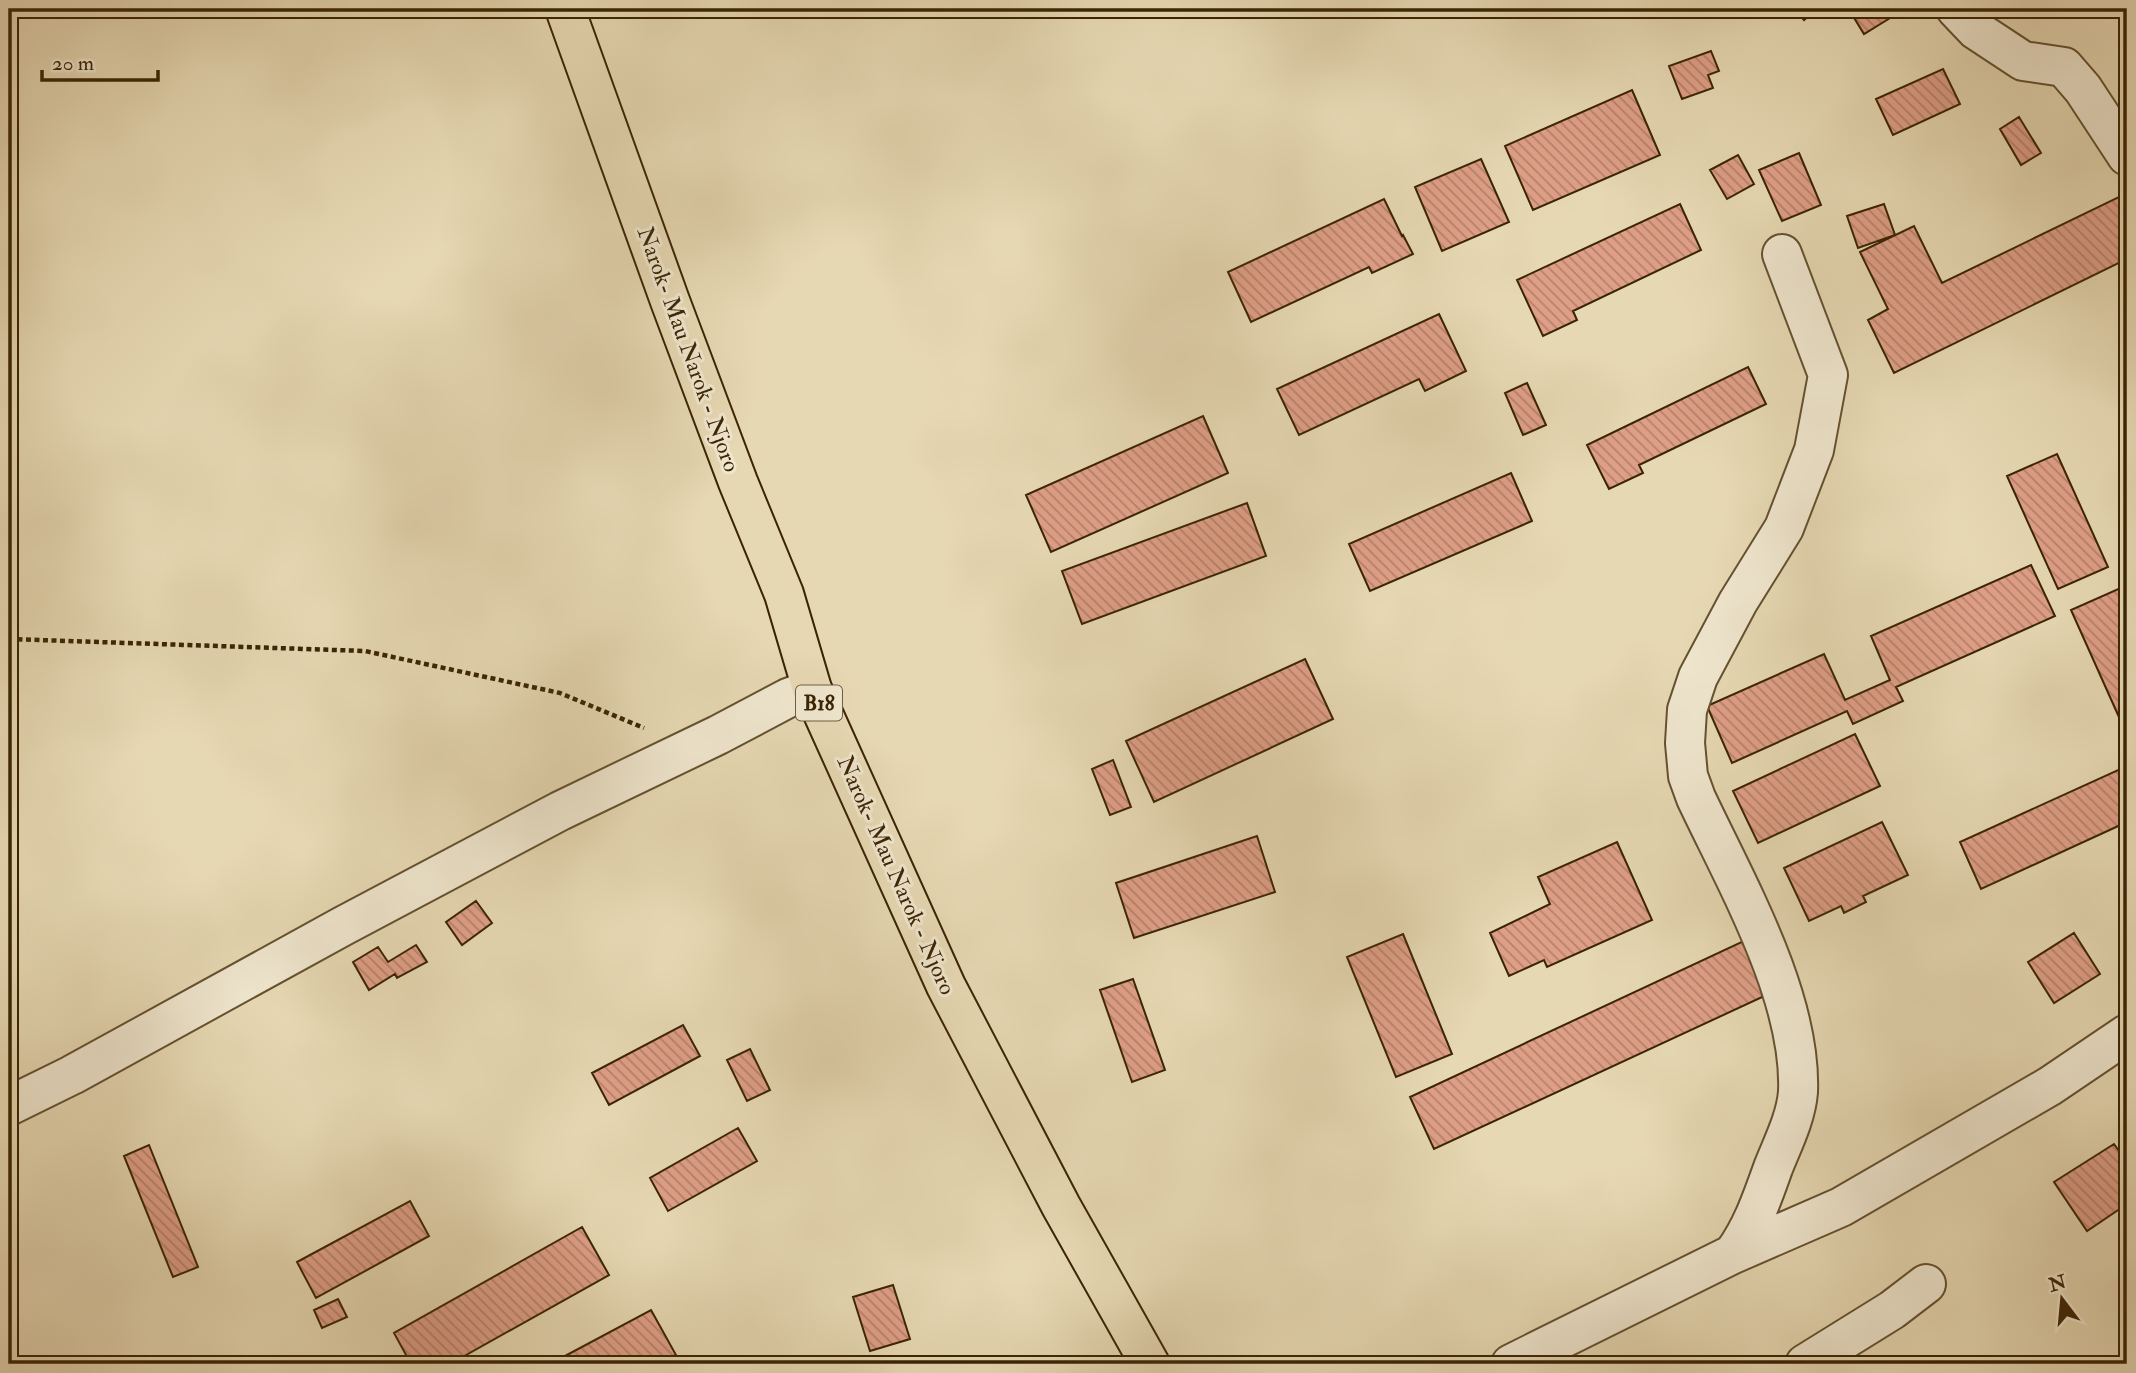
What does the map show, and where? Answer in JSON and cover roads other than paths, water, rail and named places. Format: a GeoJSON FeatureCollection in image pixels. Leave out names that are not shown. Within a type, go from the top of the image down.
{"type":"FeatureCollection","features":[{"type":"Feature","properties":{"kind":"highway","name":"Narok- Mau Narok - Njoro"},"geometry":{"type":"LineString","coordinates":[[565,9],[675,314],[738,482],[784,594],[812,689],[946,986],[1061,1206],[1150,1364]]}},
{"type":"Feature","properties":{"kind":"street"},"geometry":{"type":"LineString","coordinates":[[1956,9],[1976,30],[2023,61],[2064,67],[2127,156]]}},
{"type":"Feature","properties":{"kind":"street"},"geometry":{"type":"LineString","coordinates":[[1733,1254],[1748,1233],[1759,1209],[1792,1117],[1798,1095],[1797,1069],[1777,976],[1763,940],[1696,798],[1688,776],[1685,743],[1687,710],[1698,677],[1738,602],[1784,528],[1814,450],[1828,375],[1782,254]]}},
{"type":"Feature","properties":{"kind":"street"},"geometry":{"type":"LineString","coordinates":[[9,1107],[560,811],[788,698],[812,689]]}},
{"type":"Feature","properties":{"kind":"street"},"geometry":{"type":"LineString","coordinates":[[1511,1364],[1560,1353],[1733,1254],[1841,1207],[2050,1086],[2127,1034]]}},
{"type":"Feature","properties":{"kind":"street"},"geometry":{"type":"LineString","coordinates":[[1805,1364],[1892,1310],[1926,1284]]}}]}
